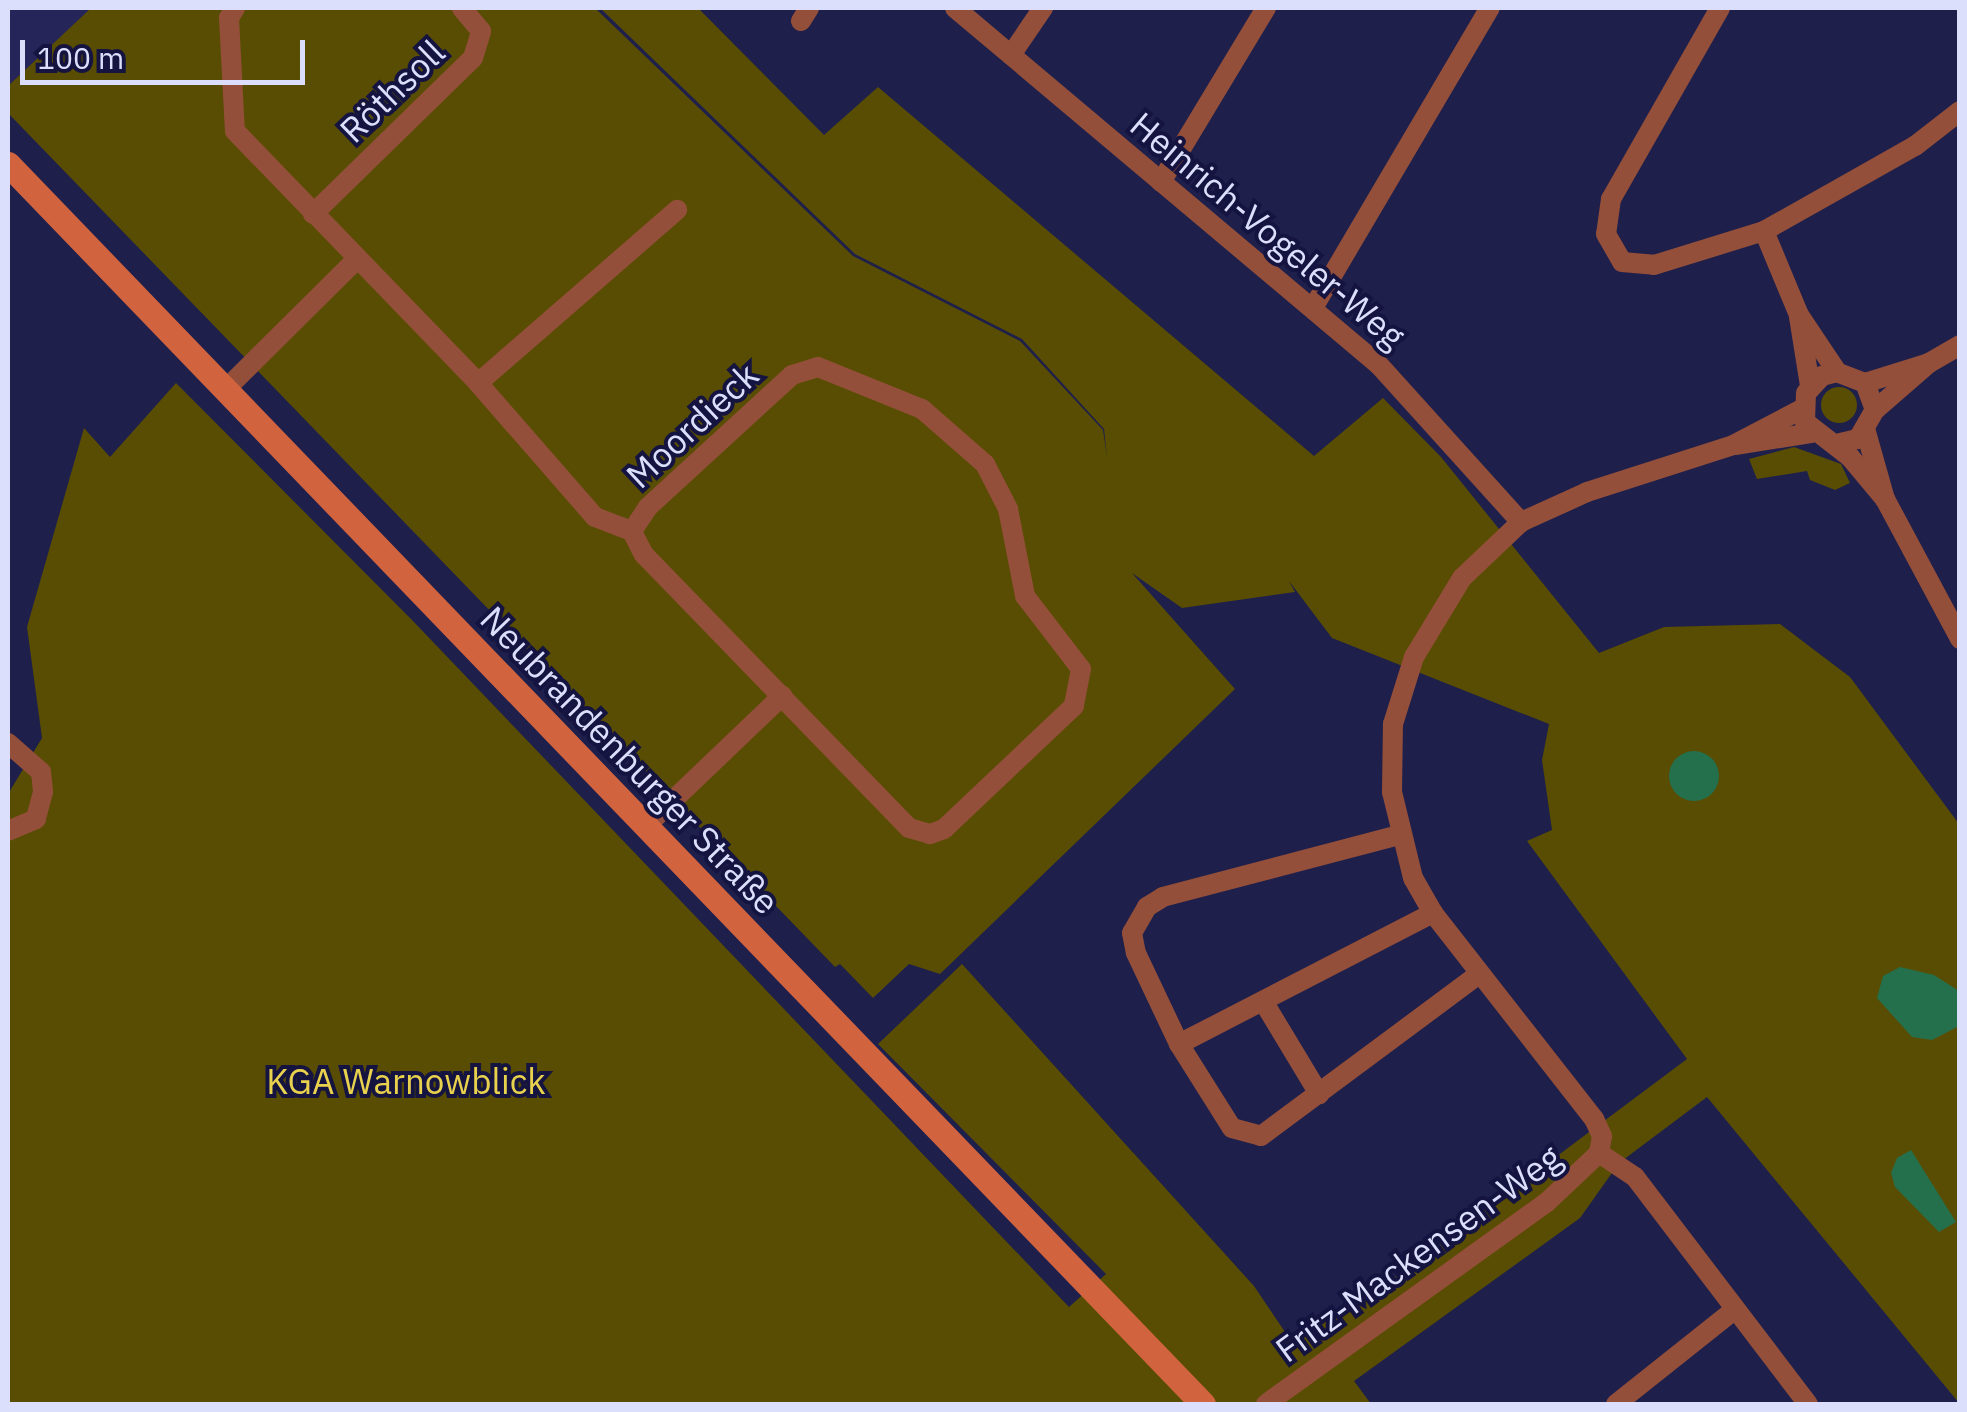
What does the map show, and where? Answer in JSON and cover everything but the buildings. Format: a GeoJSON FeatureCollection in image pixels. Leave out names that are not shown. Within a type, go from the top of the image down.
{"type":"FeatureCollection","features":[{"type":"Feature","properties":{"kind":"main road","name":"Neubrandenburger Straße"},"geometry":{"type":"LineString","coordinates":[[8,164],[228,387],[645,827],[1202,1404]]}},
{"type":"Feature","properties":{"kind":"street"},"geometry":{"type":"LineString","coordinates":[[235,8],[229,18],[235,132],[355,261],[478,383],[595,517],[632,531]]}},
{"type":"Feature","properties":{"kind":"street","name":"Röthsoll"},"geometry":{"type":"LineString","coordinates":[[313,214],[473,58],[482,31],[462,8]]}},
{"type":"Feature","properties":{"kind":"street","name":"Heinrich-Vogeler-Weg"},"geometry":{"type":"LineString","coordinates":[[955,8],[1313,308],[1416,401],[1521,522]]}},
{"type":"Feature","properties":{"kind":"street"},"geometry":{"type":"LineString","coordinates":[[1012,55],[1043,8]]}},
{"type":"Feature","properties":{"kind":"street"},"geometry":{"type":"LineString","coordinates":[[1162,182],[1266,8]]}},
{"type":"Feature","properties":{"kind":"street"},"geometry":{"type":"LineString","coordinates":[[1313,308],[1490,8]]}},
{"type":"Feature","properties":{"kind":"street"},"geometry":{"type":"LineString","coordinates":[[1720,8],[1611,199],[1606,234],[1622,262],[1638,266],[1764,231],[1900,155],[1960,111]]}},
{"type":"Feature","properties":{"kind":"street"},"geometry":{"type":"LineString","coordinates":[[478,383],[677,210]]}},
{"type":"Feature","properties":{"kind":"street"},"geometry":{"type":"LineString","coordinates":[[1764,231],[1799,315],[1837,372],[1865,383],[1929,363]]}},
{"type":"Feature","properties":{"kind":"street"},"geometry":{"type":"LineString","coordinates":[[228,387],[355,261]]}},
{"type":"Feature","properties":{"kind":"street"},"geometry":{"type":"LineString","coordinates":[[1799,315],[1810,386],[1802,410],[1812,433],[1836,444],[1886,500]]}},
{"type":"Feature","properties":{"kind":"street"},"geometry":{"type":"LineString","coordinates":[[1960,345],[1929,363],[1875,410],[1866,432],[1886,500],[1960,639]]}},
{"type":"Feature","properties":{"kind":"street","name":"Moordieck"},"geometry":{"type":"LineString","coordinates":[[818,367],[922,409],[985,464],[1008,509],[1025,596],[1082,669],[1074,706],[944,829],[925,834],[909,828],[644,555],[632,531],[661,496],[805,369],[818,367]]}},
{"type":"Feature","properties":{"kind":"street"},"geometry":{"type":"LineString","coordinates":[[1810,386],[1837,372]]}},
{"type":"Feature","properties":{"kind":"street"},"geometry":{"type":"LineString","coordinates":[[1865,383],[1875,410]]}},
{"type":"Feature","properties":{"kind":"street","name":"Fritz-Mackensen-Weg"},"geometry":{"type":"LineString","coordinates":[[1266,1404],[1556,1195],[1599,1153],[1602,1136],[1594,1119],[1433,913],[1398,835],[1393,724],[1414,656],[1462,578],[1521,522],[1587,492],[1733,445],[1802,410]]}},
{"type":"Feature","properties":{"kind":"street"},"geometry":{"type":"LineString","coordinates":[[1836,444],[1866,432]]}},
{"type":"Feature","properties":{"kind":"street","name":"Fritz-Mackensen-Weg"},"geometry":{"type":"LineString","coordinates":[[1733,445],[1812,433]]}},
{"type":"Feature","properties":{"kind":"street"},"geometry":{"type":"LineString","coordinates":[[645,827],[782,696]]}},
{"type":"Feature","properties":{"kind":"street"},"geometry":{"type":"LineString","coordinates":[[8,743],[42,772],[44,792],[36,818],[8,830]]}},
{"type":"Feature","properties":{"kind":"street"},"geometry":{"type":"LineString","coordinates":[[1398,835],[1162,897],[1147,907],[1132,932],[1136,954],[1179,1044],[1232,1128],[1253,1138],[1320,1094],[1479,974]]}},
{"type":"Feature","properties":{"kind":"street"},"geometry":{"type":"LineString","coordinates":[[1179,1044],[1433,913]]}},
{"type":"Feature","properties":{"kind":"street"},"geometry":{"type":"LineString","coordinates":[[1263,1001],[1320,1094]]}},
{"type":"Feature","properties":{"kind":"street"},"geometry":{"type":"LineString","coordinates":[[1599,1153],[1635,1177],[1803,1403]]}},
{"type":"Feature","properties":{"kind":"street"},"geometry":{"type":"LineString","coordinates":[[1616,1404],[1733,1310]]}},
{"type":"Feature","properties":{"kind":"shaded area"},"geometry":{"type":"Polygon","coordinates":[[[8,8],[92,8],[8,86],[8,8]]]}},
{"type":"Feature","properties":{"kind":"shaded area"},"geometry":{"type":"Polygon","coordinates":[[[1694,751],[1712,758],[1719,776],[1712,794],[1694,801],[1676,794],[1669,776],[1676,758],[1694,751]]]}},
{"type":"Feature","properties":{"kind":"shaded area"},"geometry":{"type":"Polygon","coordinates":[[[1900,967],[1934,975],[1959,991],[1959,1026],[1932,1040],[1912,1037],[1877,998],[1883,976],[1900,967]]]}},
{"type":"Feature","properties":{"kind":"shaded area"},"geometry":{"type":"Polygon","coordinates":[[[1911,1150],[1956,1222],[1939,1232],[1895,1187],[1891,1173],[1897,1158],[1911,1150]]]}},
{"type":"Feature","properties":{"kind":"green space","name":"KGA Warnowblick"},"geometry":{"type":"Polygon","coordinates":[[[91,8],[595,8],[853,256],[1020,341],[1103,430],[1107,457],[1104,429],[1022,339],[855,254],[600,8],[698,8],[824,135],[878,87],[1314,456],[1383,398],[1441,457],[1599,653],[1664,627],[1780,624],[1850,677],[1959,824],[1959,1403],[1707,1097],[1619,1163],[1580,1218],[1354,1381],[1371,1404],[8,1404],[8,794],[42,738],[27,627],[84,428],[110,457],[176,383],[412,620],[1069,1307],[1106,1274],[878,1044],[962,964],[1254,1286],[1289,1338],[1366,1299],[1687,1059],[1527,841],[1552,830],[1542,760],[1549,724],[1332,638],[1289,581],[1295,592],[1182,608],[1132,573],[1235,689],[940,974],[909,964],[873,998],[840,964],[835,967],[8,113],[8,86],[91,8]]]}},
{"type":"Feature","properties":{"kind":"green space"},"geometry":{"type":"Polygon","coordinates":[[[1839,387],[1852,392],[1857,405],[1852,418],[1839,423],[1826,418],[1821,405],[1826,392],[1839,387]]]}},
{"type":"Feature","properties":{"kind":"green space"},"geometry":{"type":"Polygon","coordinates":[[[1794,447],[1841,464],[1850,483],[1835,490],[1810,480],[1807,471],[1757,479],[1749,459],[1794,447]]]}}]}
